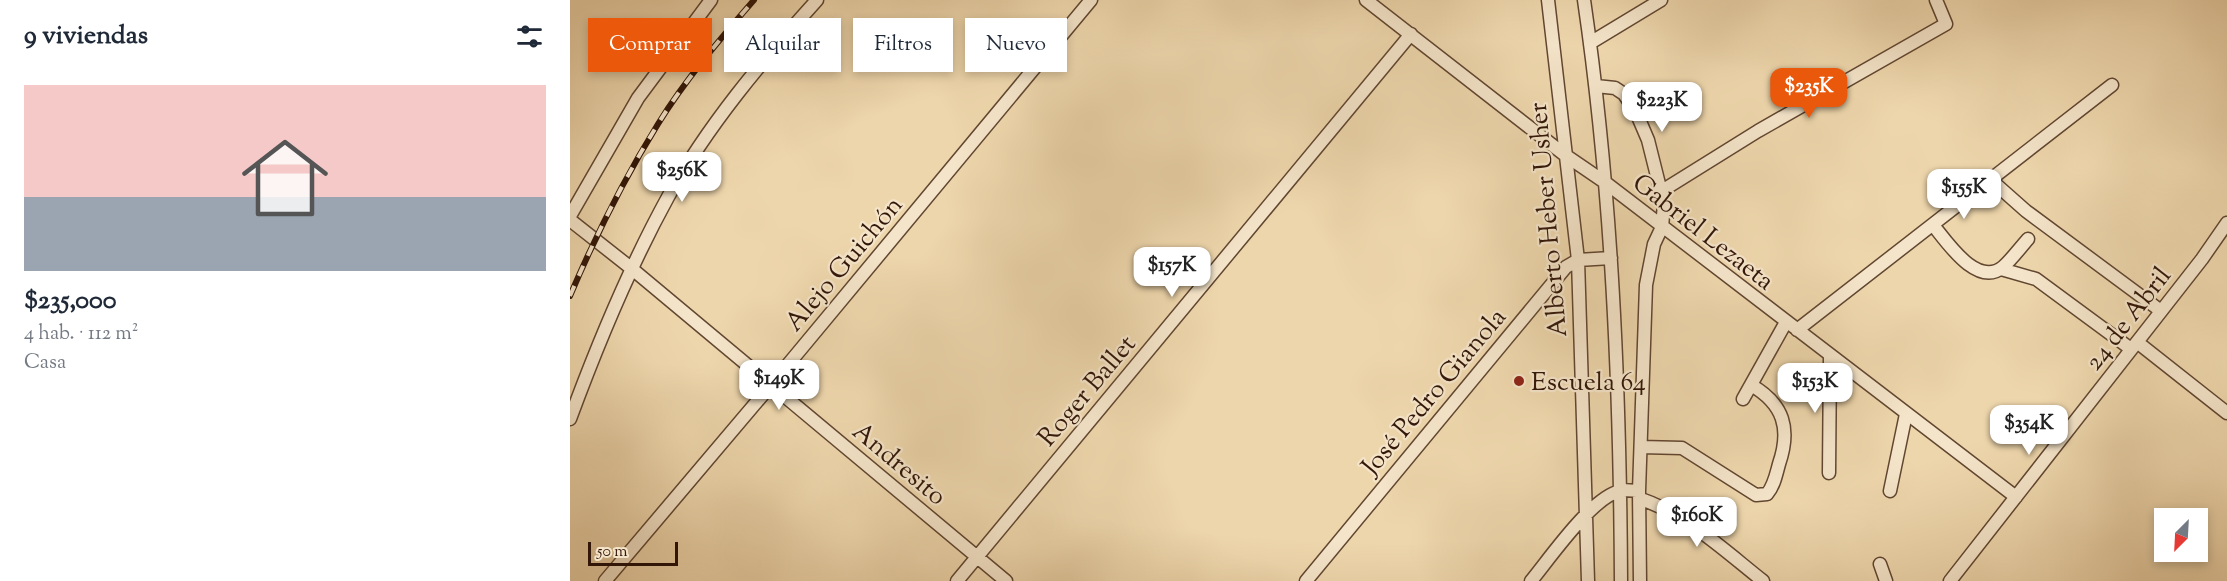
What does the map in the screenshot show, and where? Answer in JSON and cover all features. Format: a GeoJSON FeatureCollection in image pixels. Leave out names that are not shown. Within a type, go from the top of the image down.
{"type":"FeatureCollection","features":[{"type":"Feature","properties":{"kind":"street"},"geometry":{"type":"LineString","coordinates":[[570,218],[638,98],[711,0]]}},
{"type":"Feature","properties":{"kind":"street"},"geometry":{"type":"LineString","coordinates":[[570,419],[593,355],[631,268],[669,196],[706,138],[752,74],[817,0]]}},
{"type":"Feature","properties":{"kind":"street","name":"Alejo Guichón"},"geometry":{"type":"LineString","coordinates":[[605,581],[1091,0]]}},
{"type":"Feature","properties":{"kind":"street","name":"Gabriel Lezaeta"},"geometry":{"type":"LineString","coordinates":[[1366,0],[1381,4],[1411,34],[1565,155],[1606,183],[2016,497]]}},
{"type":"Feature","properties":{"kind":"street","name":"Alberto Heber Usher"},"geometry":{"type":"LineString","coordinates":[[1548,0],[1578,260],[1588,581]]}},
{"type":"Feature","properties":{"kind":"street"},"geometry":{"type":"LineString","coordinates":[[1584,0],[1596,86],[1611,258],[1621,581]]}},
{"type":"Feature","properties":{"kind":"street"},"geometry":{"type":"LineString","coordinates":[[1590,43],[1662,0]]}},
{"type":"Feature","properties":{"kind":"street"},"geometry":{"type":"LineString","coordinates":[[1660,192],[1758,130],[1946,24],[1936,0]]}},
{"type":"Feature","properties":{"kind":"street","name":"Roger Ballet"},"geometry":{"type":"LineString","coordinates":[[957,581],[1411,34]]}},
{"type":"Feature","properties":{"kind":"street"},"geometry":{"type":"LineString","coordinates":[[1797,330],[2112,85]]}},
{"type":"Feature","properties":{"kind":"street"},"geometry":{"type":"LineString","coordinates":[[1596,86],[1615,88],[1624,94],[1636,112],[1648,140],[1664,204],[1662,226],[1654,244],[1647,285],[1640,495],[1641,581]]}},
{"type":"Feature","properties":{"kind":"street"},"geometry":{"type":"LineString","coordinates":[[1991,180],[2026,211],[2161,311]]}},
{"type":"Feature","properties":{"kind":"street","name":"Andresito"},"geometry":{"type":"LineString","coordinates":[[570,218],[1006,581]]}},
{"type":"Feature","properties":{"kind":"street","name":"24 de Abril"},"geometry":{"type":"LineString","coordinates":[[1950,581],[2202,259],[2227,223]]}},
{"type":"Feature","properties":{"kind":"street"},"geometry":{"type":"LineString","coordinates":[[1933,225],[1966,264],[1989,273],[2001,269],[2028,239]]}},
{"type":"Feature","properties":{"kind":"street"},"geometry":{"type":"LineString","coordinates":[[1578,260],[1611,258]]}},
{"type":"Feature","properties":{"kind":"street","name":"José Pedro Gianola"},"geometry":{"type":"LineString","coordinates":[[1306,581],[1566,267],[1578,260]]}},
{"type":"Feature","properties":{"kind":"street"},"geometry":{"type":"LineString","coordinates":[[2001,269],[2036,279],[2134,345],[2227,413]]}},
{"type":"Feature","properties":{"kind":"street"},"geometry":{"type":"LineString","coordinates":[[1743,399],[1786,322]]}},
{"type":"Feature","properties":{"kind":"street"},"geometry":{"type":"LineString","coordinates":[[1829,473],[1830,356]]}},
{"type":"Feature","properties":{"kind":"street"},"geometry":{"type":"LineString","coordinates":[[1641,447],[1682,448],[1756,495],[1767,494],[1772,488],[1782,457],[1784,425],[1780,412],[1772,400],[1751,385]]}},
{"type":"Feature","properties":{"kind":"street"},"geometry":{"type":"LineString","coordinates":[[1890,491],[1906,414]]}},
{"type":"Feature","properties":{"kind":"street"},"geometry":{"type":"LineString","coordinates":[[1531,581],[1586,514],[1600,501],[1620,491],[1640,495],[1661,506],[1706,536],[1763,581]]}},
{"type":"Feature","properties":{"kind":"street"},"geometry":{"type":"LineString","coordinates":[[1880,564],[1886,581]]}},
{"type":"Feature","properties":{"kind":"railway"},"geometry":{"type":"LineString","coordinates":[[570,296],[611,209],[658,124],[691,76],[754,0]]}},
{"type":"Feature","properties":{"kind":"place","name":"Escuela 64"},"geometry":{"type":"Point","coordinates":[1519,381]}}]}
